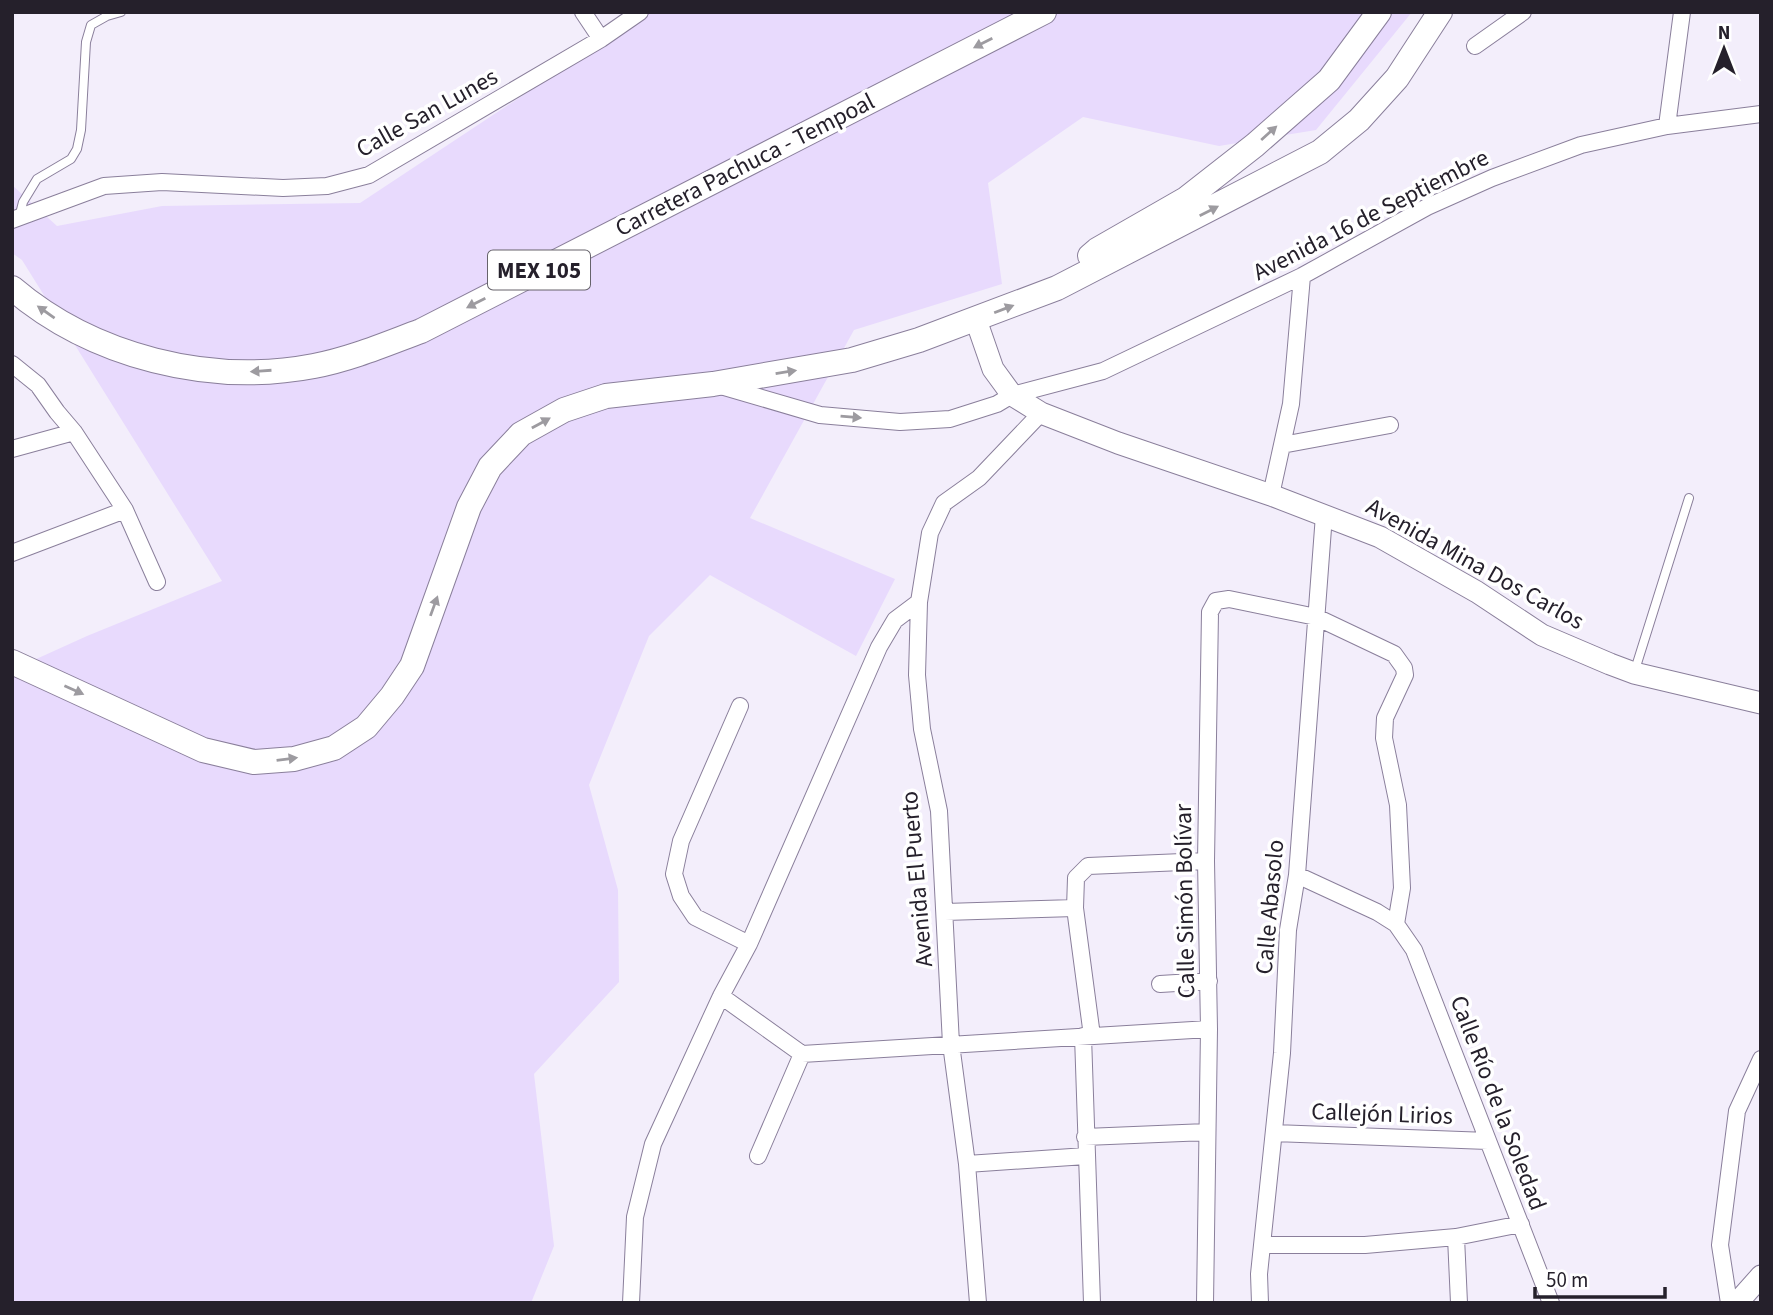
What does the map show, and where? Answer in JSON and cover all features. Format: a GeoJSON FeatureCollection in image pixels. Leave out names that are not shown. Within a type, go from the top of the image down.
{"type":"FeatureCollection","features":[{"type":"Feature","properties":{"kind":"main road","name":"Carretera Pachuca - Tempoal"},"geometry":{"type":"LineString","coordinates":[[12,288],[59,321],[105,344],[153,361],[202,370],[254,372],[313,366],[349,357],[421,331],[1044,12]]}},
{"type":"Feature","properties":{"kind":"main road"},"geometry":{"type":"LineString","coordinates":[[1057,288],[1097,250],[1186,199],[1255,145],[1329,80],[1379,12]]}},
{"type":"Feature","properties":{"kind":"main road"},"geometry":{"type":"LineString","coordinates":[[12,662],[203,750],[254,762],[294,759],[334,748],[366,727],[412,666],[469,507],[490,467],[521,434],[564,410],[606,396],[713,384],[852,360],[976,320],[1057,288],[1320,152],[1359,120],[1397,78],[1440,12]]}},
{"type":"Feature","properties":{"kind":"street"},"geometry":{"type":"LineString","coordinates":[[583,12],[601,39]]}},
{"type":"Feature","properties":{"kind":"street","name":"Calle San Lunes"},"geometry":{"type":"LineString","coordinates":[[15,219],[104,186],[162,182],[283,188],[327,186],[369,175],[601,39],[640,12]]}},
{"type":"Feature","properties":{"kind":"street"},"geometry":{"type":"LineString","coordinates":[[1475,46],[1523,12]]}},
{"type":"Feature","properties":{"kind":"street"},"geometry":{"type":"LineString","coordinates":[[1667,126],[1682,12]]}},
{"type":"Feature","properties":{"kind":"street","name":"Avenida 16 de Septiembre"},"geometry":{"type":"LineString","coordinates":[[1013,396],[1103,371],[1302,276],[1427,207],[1492,178],[1581,145],[1667,126],[1761,114]]}},
{"type":"Feature","properties":{"kind":"street"},"geometry":{"type":"LineString","coordinates":[[1271,495],[1290,404],[1302,276]]}},
{"type":"Feature","properties":{"kind":"street","name":"Avenida Mina Dos Carlos"},"geometry":{"type":"LineString","coordinates":[[976,320],[993,369],[1013,396],[1041,413],[1380,537],[1477,592],[1542,635],[1634,673],[1761,703]]}},
{"type":"Feature","properties":{"kind":"street"},"geometry":{"type":"LineString","coordinates":[[14,367],[38,385],[74,432],[125,510],[157,582]]}},
{"type":"Feature","properties":{"kind":"street"},"geometry":{"type":"LineString","coordinates":[[713,384],[820,415],[900,422],[950,419],[1013,396]]}},
{"type":"Feature","properties":{"kind":"street","name":"Avenida El Puerto"},"geometry":{"type":"LineString","coordinates":[[978,1303],[967,1164],[951,1044],[939,811],[922,729],[917,675],[919,602],[930,533],[944,503],[979,478],[1041,413]]}},
{"type":"Feature","properties":{"kind":"street"},"geometry":{"type":"LineString","coordinates":[[1282,445],[1390,425]]}},
{"type":"Feature","properties":{"kind":"street"},"geometry":{"type":"LineString","coordinates":[[12,449],[74,432]]}},
{"type":"Feature","properties":{"kind":"street"},"geometry":{"type":"LineString","coordinates":[[12,553],[125,510]]}},
{"type":"Feature","properties":{"kind":"street","name":"Calle Abasolo"},"geometry":{"type":"LineString","coordinates":[[1260,1303],[1262,1245],[1282,1052],[1288,930],[1297,875],[1324,515]]}},
{"type":"Feature","properties":{"kind":"street","name":"Calle Simón Bolívar"},"geometry":{"type":"LineString","coordinates":[[1205,1303],[1209,1029],[1206,861],[1210,612],[1216,601],[1229,599],[1316,617]]}},
{"type":"Feature","properties":{"kind":"street"},"geometry":{"type":"LineString","coordinates":[[631,1303],[635,1217],[653,1144],[721,996],[749,944],[879,647],[895,620],[919,602]]}},
{"type":"Feature","properties":{"kind":"street"},"geometry":{"type":"LineString","coordinates":[[1297,875],[1377,912],[1396,924],[1402,888],[1398,805],[1384,738],[1385,718],[1405,675],[1404,668],[1394,654],[1316,617]]}},
{"type":"Feature","properties":{"kind":"street"},"geometry":{"type":"LineString","coordinates":[[740,706],[681,841],[674,874],[681,896],[695,917],[749,944]]}},
{"type":"Feature","properties":{"kind":"street"},"geometry":{"type":"LineString","coordinates":[[1092,1303],[1086,1156],[1088,1036],[1074,908],[1076,878],[1088,866],[1206,861]]}},
{"type":"Feature","properties":{"kind":"street"},"geometry":{"type":"LineString","coordinates":[[945,912],[1074,908]]}},
{"type":"Feature","properties":{"kind":"street","name":"Calle Río de la Soledad"},"geometry":{"type":"LineString","coordinates":[[1396,924],[1414,950],[1551,1303]]}},
{"type":"Feature","properties":{"kind":"street"},"geometry":{"type":"LineString","coordinates":[[1160,985],[1209,981]]}},
{"type":"Feature","properties":{"kind":"street"},"geometry":{"type":"LineString","coordinates":[[721,996],[802,1054],[1209,1029]]}},
{"type":"Feature","properties":{"kind":"street"},"geometry":{"type":"LineString","coordinates":[[758,1156],[802,1054]]}},
{"type":"Feature","properties":{"kind":"street"},"geometry":{"type":"LineString","coordinates":[[1729,1303],[1720,1245],[1735,1124],[1737,1111],[1761,1059]]}},
{"type":"Feature","properties":{"kind":"street"},"geometry":{"type":"LineString","coordinates":[[1086,1137],[1207,1132]]}},
{"type":"Feature","properties":{"kind":"street","name":"Callejón Lirios"},"geometry":{"type":"LineString","coordinates":[[1274,1133],[1488,1141]]}},
{"type":"Feature","properties":{"kind":"street"},"geometry":{"type":"LineString","coordinates":[[967,1164],[1086,1156]]}},
{"type":"Feature","properties":{"kind":"street"},"geometry":{"type":"LineString","coordinates":[[1262,1245],[1365,1245],[1456,1237],[1521,1224]]}},
{"type":"Feature","properties":{"kind":"street"},"geometry":{"type":"LineString","coordinates":[[1456,1237],[1459,1303]]}},
{"type":"Feature","properties":{"kind":"street"},"geometry":{"type":"LineString","coordinates":[[1737,1303],[1761,1276]]}},
{"type":"Feature","properties":{"kind":"lane"},"geometry":{"type":"LineString","coordinates":[[15,219],[37,179],[71,159],[77,149],[81,130],[86,42],[91,25],[121,12]]}},
{"type":"Feature","properties":{"kind":"lane"},"geometry":{"type":"LineString","coordinates":[[1634,673],[1689,498]]}},
{"type":"Feature","properties":{"kind":"shaded area"},"geometry":{"type":"Polygon","coordinates":[[[649,12],[1412,12],[1316,130],[1219,146],[1083,117],[988,183],[1002,284],[854,330],[750,518],[895,579],[856,656],[710,575],[649,636],[589,785],[618,890],[619,982],[534,1074],[554,1246],[531,1303],[12,1303],[12,670],[222,581],[22,260],[12,253],[12,185],[57,226],[162,206],[360,203],[649,12]]]}}]}
